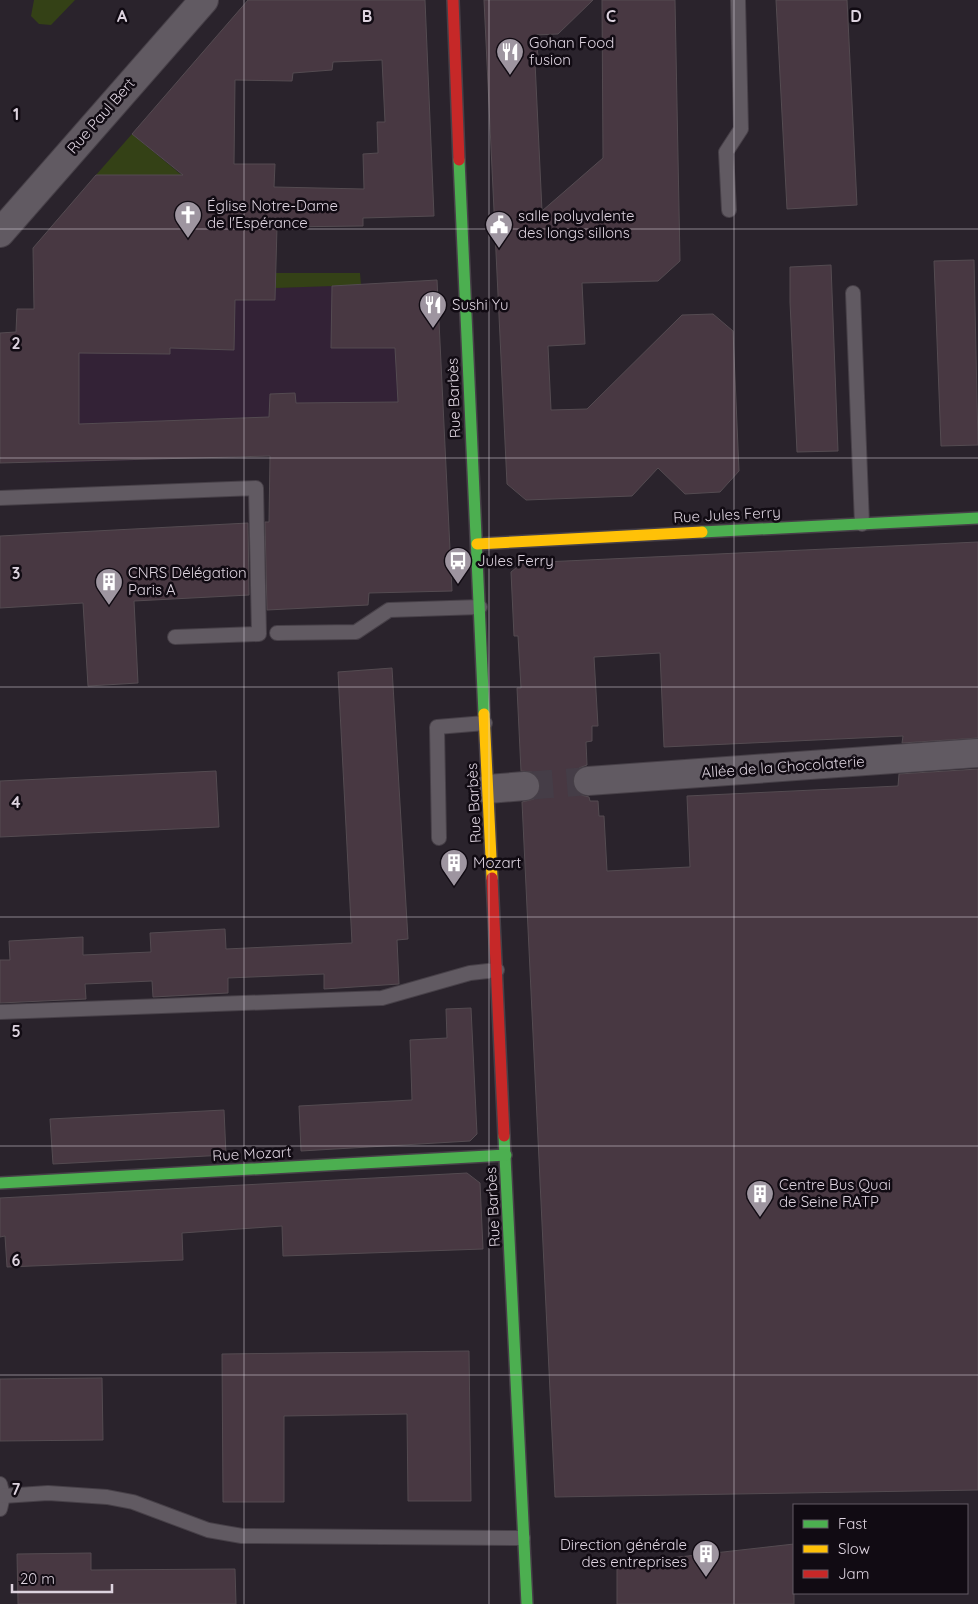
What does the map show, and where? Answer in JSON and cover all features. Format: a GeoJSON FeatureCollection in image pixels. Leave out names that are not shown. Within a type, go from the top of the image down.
{"type":"FeatureCollection","features":[{"type":"Feature","properties":{"kind":"main road","name":"Rue Barbès"},"geometry":{"type":"LineString","coordinates":[[453,0],[527,1604]]}},
{"type":"Feature","properties":{"kind":"main road","name":"Rue Jules Ferry"},"geometry":{"type":"LineString","coordinates":[[477,544],[978,518]]}},
{"type":"Feature","properties":{"kind":"main road","name":"Rue Mozart"},"geometry":{"type":"LineString","coordinates":[[0,1183],[506,1155]]}},
{"type":"Feature","properties":{"kind":"street","name":"Rue Paul Bert"},"geometry":{"type":"LineString","coordinates":[[0,233],[204,0]]}},
{"type":"Feature","properties":{"kind":"street","name":"Allée de la Chocolaterie"},"geometry":{"type":"LineString","coordinates":[[588,781],[978,753]]}},
{"type":"Feature","properties":{"kind":"street"},"geometry":{"type":"LineString","coordinates":[[488,789],[525,786]]}},
{"type":"Feature","properties":{"kind":"lane"},"geometry":{"type":"LineString","coordinates":[[729,210],[726,152],[741,129],[738,0]]}},
{"type":"Feature","properties":{"kind":"lane"},"geometry":{"type":"LineString","coordinates":[[852,293],[862,524]]}},
{"type":"Feature","properties":{"kind":"lane"},"geometry":{"type":"LineString","coordinates":[[0,498],[256,488],[259,634],[175,637]]}},
{"type":"Feature","properties":{"kind":"lane"},"geometry":{"type":"LineString","coordinates":[[276,634],[356,632],[390,610],[480,607]]}},
{"type":"Feature","properties":{"kind":"lane"},"geometry":{"type":"LineString","coordinates":[[439,838],[436,727],[485,723]]}},
{"type":"Feature","properties":{"kind":"lane"},"geometry":{"type":"LineString","coordinates":[[0,1012],[382,998],[470,973],[497,970]]}},
{"type":"Feature","properties":{"kind":"lane"},"geometry":{"type":"LineString","coordinates":[[1,1496],[48,1492],[108,1497],[133,1502],[208,1530],[242,1536],[523,1538]]}},
{"type":"Feature","properties":{"kind":"shaded area"},"geometry":{"type":"Polygon","coordinates":[[[48,269],[235,300],[274,300],[276,288],[397,282],[398,402],[362,402],[270,456],[46,463],[48,269]]]}},
{"type":"Feature","properties":{"kind":"green space"},"geometry":{"type":"Polygon","coordinates":[[[34,0],[75,0],[51,25],[39,24],[31,16],[34,0]]]}},
{"type":"Feature","properties":{"kind":"green space"},"geometry":{"type":"Polygon","coordinates":[[[132,134],[208,197],[130,175],[96,175],[132,134]]]}},
{"type":"Feature","properties":{"kind":"green space"},"geometry":{"type":"Polygon","coordinates":[[[276,273],[360,273],[361,285],[276,288],[276,273]]]}},
{"type":"Feature","properties":{"kind":"building"},"geometry":{"type":"Polygon","coordinates":[[[248,0],[425,0],[434,216],[363,218],[363,226],[277,227],[275,300],[235,300],[234,350],[170,348],[170,354],[79,353],[79,424],[269,417],[270,394],[295,393],[296,403],[398,402],[395,348],[331,348],[332,286],[437,280],[452,591],[369,593],[368,605],[267,610],[265,522],[269,522],[270,456],[0,463],[0,333],[16,332],[17,309],[34,309],[33,248],[96,175],[183,175],[132,134],[248,0]],[[382,60],[333,62],[332,70],[293,73],[292,81],[235,80],[234,164],[275,164],[274,187],[364,189],[363,154],[378,153],[377,122],[385,122],[382,60]]]}},
{"type":"Feature","properties":{"kind":"building"},"geometry":{"type":"Polygon","coordinates":[[[484,0],[593,0],[558,34],[535,35],[539,62],[535,62],[542,211],[603,158],[602,0],[675,0],[680,261],[658,281],[582,283],[585,344],[548,346],[551,410],[587,409],[682,315],[713,314],[733,331],[739,471],[720,492],[685,494],[658,468],[632,496],[526,500],[507,484],[484,0]]]}},
{"type":"Feature","properties":{"kind":"building"},"geometry":{"type":"Polygon","coordinates":[[[776,0],[847,0],[857,205],[787,209],[776,0]]]}},
{"type":"Feature","properties":{"kind":"building"},"geometry":{"type":"Polygon","coordinates":[[[974,260],[978,445],[941,446],[934,261],[974,260]]]}},
{"type":"Feature","properties":{"kind":"building"},"geometry":{"type":"Polygon","coordinates":[[[831,265],[838,451],[797,452],[790,267],[831,265]]]}},
{"type":"Feature","properties":{"kind":"building","name":"CNRS Délégation Paris A"},"geometry":{"type":"Polygon","coordinates":[[[248,523],[249,595],[134,601],[138,683],[88,686],[83,603],[0,608],[0,536],[248,523]]]}},
{"type":"Feature","properties":{"kind":"building"},"geometry":{"type":"Polygon","coordinates":[[[978,542],[978,738],[902,743],[903,736],[664,747],[660,653],[594,657],[598,726],[592,726],[592,741],[586,742],[587,765],[579,768],[572,782],[575,789],[581,795],[589,797],[590,801],[598,801],[599,816],[604,816],[607,871],[690,867],[687,796],[898,786],[899,774],[978,769],[978,1490],[555,1497],[522,802],[534,799],[541,785],[538,778],[532,772],[521,771],[517,688],[521,688],[518,636],[514,636],[511,572],[522,563],[978,542]]]}},
{"type":"Feature","properties":{"kind":"building"},"geometry":{"type":"Polygon","coordinates":[[[392,668],[408,939],[397,940],[399,984],[324,989],[324,974],[228,978],[228,993],[153,997],[152,981],[85,984],[86,999],[0,1003],[0,960],[10,960],[9,941],[83,937],[83,955],[151,952],[150,933],[225,929],[226,949],[352,943],[338,672],[392,668]]]}},
{"type":"Feature","properties":{"kind":"building"},"geometry":{"type":"Polygon","coordinates":[[[216,771],[219,827],[0,837],[0,781],[216,771]]]}},
{"type":"Feature","properties":{"kind":"building"},"geometry":{"type":"Polygon","coordinates":[[[471,1008],[477,1134],[470,1141],[301,1151],[299,1106],[412,1100],[410,1040],[447,1038],[446,1009],[471,1008]]]}},
{"type":"Feature","properties":{"kind":"building"},"geometry":{"type":"Polygon","coordinates":[[[224,1110],[226,1155],[53,1164],[50,1119],[224,1110]]]}},
{"type":"Feature","properties":{"kind":"building"},"geometry":{"type":"Polygon","coordinates":[[[467,1173],[480,1183],[483,1249],[283,1256],[282,1226],[182,1233],[183,1260],[7,1267],[5,1236],[0,1237],[0,1198],[467,1173]]]}},
{"type":"Feature","properties":{"kind":"building"},"geometry":{"type":"Polygon","coordinates":[[[469,1351],[471,1501],[408,1501],[407,1414],[284,1416],[284,1502],[223,1502],[222,1354],[469,1351]]]}},
{"type":"Feature","properties":{"kind":"building"},"geometry":{"type":"Polygon","coordinates":[[[102,1378],[103,1440],[0,1441],[0,1379],[102,1378]]]}},
{"type":"Feature","properties":{"kind":"building","name":"Direction générale des entreprises"},"geometry":{"type":"Polygon","coordinates":[[[793,1544],[794,1604],[617,1604],[617,1564],[793,1544]]]}},
{"type":"Feature","properties":{"kind":"building"},"geometry":{"type":"Polygon","coordinates":[[[91,1553],[91,1570],[235,1569],[236,1604],[18,1604],[17,1554],[91,1553]]]}},
{"type":"Feature","properties":{"kind":"tunnel"},"geometry":{"type":"LineString","coordinates":[[525,786],[588,781]]}},
{"type":"Feature","properties":{"kind":"traffic: fast"},"geometry":{"type":"LineString","coordinates":[[459,160],[484,714]]}},
{"type":"Feature","properties":{"kind":"traffic: fast"},"geometry":{"type":"LineString","coordinates":[[702,532],[978,518]]}},
{"type":"Feature","properties":{"kind":"traffic: fast"},"geometry":{"type":"LineString","coordinates":[[504,1136],[527,1604]]}},
{"type":"Feature","properties":{"kind":"traffic: fast"},"geometry":{"type":"LineString","coordinates":[[0,1183],[506,1155]]}},
{"type":"Feature","properties":{"kind":"traffic: slow"},"geometry":{"type":"LineString","coordinates":[[477,544],[702,532]]}},
{"type":"Feature","properties":{"kind":"traffic: slow"},"geometry":{"type":"LineString","coordinates":[[484,714],[492,878]]}},
{"type":"Feature","properties":{"kind":"traffic: jam"},"geometry":{"type":"LineString","coordinates":[[453,0],[459,160]]}},
{"type":"Feature","properties":{"kind":"traffic: jam"},"geometry":{"type":"LineString","coordinates":[[492,878],[504,1136]]}},
{"type":"Feature","properties":{"kind":"place","name":"Gohan Food fusion"},"geometry":{"type":"Point","coordinates":[510,76]}},
{"type":"Feature","properties":{"kind":"place","name":"Église Notre-Dame de l'Espérance"},"geometry":{"type":"Point","coordinates":[188,239]}},
{"type":"Feature","properties":{"kind":"place","name":"salle polyvalente des longs sillons"},"geometry":{"type":"Point","coordinates":[499,249]}},
{"type":"Feature","properties":{"kind":"place","name":"Sushi Yu"},"geometry":{"type":"Point","coordinates":[433,329]}},
{"type":"Feature","properties":{"kind":"place","name":"Jules Ferry"},"geometry":{"type":"Point","coordinates":[458,585]}},
{"type":"Feature","properties":{"kind":"place","name":"CNRS Délégation Paris A"},"geometry":{"type":"Point","coordinates":[109,606]}},
{"type":"Feature","properties":{"kind":"place","name":"Mozart"},"geometry":{"type":"Point","coordinates":[454,887]}},
{"type":"Feature","properties":{"kind":"place","name":"Centre Bus Quai de Seine RATP"},"geometry":{"type":"Point","coordinates":[760,1218]}},
{"type":"Feature","properties":{"kind":"place","name":"Direction générale des entreprises"},"geometry":{"type":"Point","coordinates":[706,1578]}}]}
